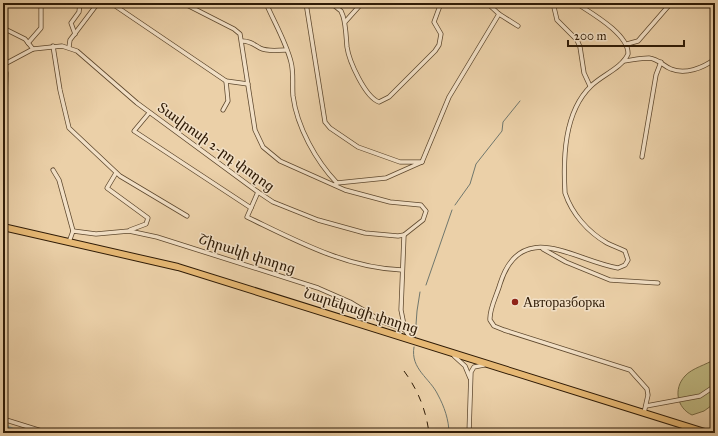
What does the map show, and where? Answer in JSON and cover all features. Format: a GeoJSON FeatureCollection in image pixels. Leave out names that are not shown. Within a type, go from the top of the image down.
{"type":"FeatureCollection","features":[{"type":"Feature","properties":{"kind":"highway","name":"Նարեկացի փողոց"},"geometry":{"type":"LineString","coordinates":[[3,227],[178,267],[449,352],[645,410],[708,433]]}},
{"type":"Feature","properties":{"kind":"street"},"geometry":{"type":"LineString","coordinates":[[28,43],[41,28],[41,3]]}},
{"type":"Feature","properties":{"kind":"street"},"geometry":{"type":"LineString","coordinates":[[75,34],[71,23],[79,12],[80,3]]}},
{"type":"Feature","properties":{"kind":"street"},"geometry":{"type":"LineString","coordinates":[[69,47],[70,40],[98,3]]}},
{"type":"Feature","properties":{"kind":"street"},"geometry":{"type":"LineString","coordinates":[[112,3],[226,81],[248,84]]}},
{"type":"Feature","properties":{"kind":"street"},"geometry":{"type":"LineString","coordinates":[[183,3],[234,29],[240,34],[255,130],[263,147],[280,161],[371,198],[421,205],[425,208],[426,216],[423,220],[404,235],[401,310],[406,330],[412,340]]}},
{"type":"Feature","properties":{"kind":"street"},"geometry":{"type":"LineString","coordinates":[[266,3],[292,63],[294,98],[306,137],[321,165],[336,184]]}},
{"type":"Feature","properties":{"kind":"street"},"geometry":{"type":"LineString","coordinates":[[306,3],[325,122],[330,128],[358,146],[400,162],[422,162]]}},
{"type":"Feature","properties":{"kind":"street"},"geometry":{"type":"LineString","coordinates":[[331,3],[341,11],[345,22],[347,48],[352,64],[369,95],[373,100],[379,102],[389,97],[435,51],[439,45],[441,34],[436,26],[435,19],[441,3]]}},
{"type":"Feature","properties":{"kind":"street"},"geometry":{"type":"LineString","coordinates":[[345,22],[362,3]]}},
{"type":"Feature","properties":{"kind":"street"},"geometry":{"type":"LineString","coordinates":[[413,3],[434,5],[441,3]]}},
{"type":"Feature","properties":{"kind":"street"},"geometry":{"type":"LineString","coordinates":[[487,3],[499,14],[518,26]]}},
{"type":"Feature","properties":{"kind":"street"},"geometry":{"type":"LineString","coordinates":[[553,3],[557,20],[577,40],[580,47],[584,73],[590,86]]}},
{"type":"Feature","properties":{"kind":"street"},"geometry":{"type":"LineString","coordinates":[[576,3],[610,27],[627,44],[628,54],[623,62],[590,86],[575,107],[570,119],[565,163],[565,193],[568,201],[584,224],[600,239],[624,251],[628,260],[625,266],[618,268],[570,252],[540,248],[525,251],[508,267],[503,275],[490,316],[491,323],[497,328],[630,370],[647,389],[648,395],[645,410],[700,396],[715,386]]}},
{"type":"Feature","properties":{"kind":"street"},"geometry":{"type":"LineString","coordinates":[[627,44],[638,41],[672,3]]}},
{"type":"Feature","properties":{"kind":"street"},"geometry":{"type":"LineString","coordinates":[[336,184],[386,178],[422,162],[449,97],[499,14]]}},
{"type":"Feature","properties":{"kind":"street"},"geometry":{"type":"LineString","coordinates":[[3,28],[24,39],[33,49],[4,65],[6,73],[3,158]]}},
{"type":"Feature","properties":{"kind":"street"},"geometry":{"type":"LineString","coordinates":[[242,41],[248,41],[260,48],[270,51],[286,50]]}},
{"type":"Feature","properties":{"kind":"street"},"geometry":{"type":"LineString","coordinates":[[53,46],[60,90],[69,128],[116,173],[187,216]]}},
{"type":"Feature","properties":{"kind":"street","name":"Տավրոսի 2-րդ փողոց"},"geometry":{"type":"LineString","coordinates":[[33,49],[53,46],[69,47],[84,56],[112,83],[149,113],[273,202],[294,212],[346,229],[387,235],[404,235]]}},
{"type":"Feature","properties":{"kind":"street"},"geometry":{"type":"LineString","coordinates":[[623,62],[649,58],[661,62],[670,69],[686,72],[710,63],[715,59]]}},
{"type":"Feature","properties":{"kind":"street"},"geometry":{"type":"LineString","coordinates":[[642,156],[656,75],[661,62]]}},
{"type":"Feature","properties":{"kind":"street"},"geometry":{"type":"LineString","coordinates":[[223,110],[228,102],[226,81]]}},
{"type":"Feature","properties":{"kind":"street"},"geometry":{"type":"LineString","coordinates":[[149,113],[134,131],[251,208]]}},
{"type":"Feature","properties":{"kind":"street"},"geometry":{"type":"LineString","coordinates":[[53,170],[59,180],[73,231],[69,242]]}},
{"type":"Feature","properties":{"kind":"street"},"geometry":{"type":"LineString","coordinates":[[116,173],[107,188],[148,218],[146,224],[129,230]]}},
{"type":"Feature","properties":{"kind":"street"},"geometry":{"type":"LineString","coordinates":[[258,192],[247,217],[318,252],[380,269],[402,270]]}},
{"type":"Feature","properties":{"kind":"street","name":"Շիրակի փողոց"},"geometry":{"type":"LineString","coordinates":[[73,231],[96,234],[129,230],[157,237],[318,288],[350,302],[383,322],[406,330]]}},
{"type":"Feature","properties":{"kind":"street"},"geometry":{"type":"LineString","coordinates":[[540,248],[566,262],[610,280],[658,283]]}},
{"type":"Feature","properties":{"kind":"street"},"geometry":{"type":"LineString","coordinates":[[449,352],[465,366],[470,381]]}},
{"type":"Feature","properties":{"kind":"street"},"geometry":{"type":"LineString","coordinates":[[469,433],[471,372],[474,367],[489,364]]}},
{"type":"Feature","properties":{"kind":"street"},"geometry":{"type":"LineString","coordinates":[[3,419],[48,433]]}},
{"type":"Feature","properties":{"kind":"shaded area"},"geometry":{"type":"Polygon","coordinates":[[[715,359],[715,403],[704,411],[692,415],[683,408],[678,398],[681,381],[688,373],[715,359]]]}},
{"type":"Feature","properties":{"kind":"waterway"},"geometry":{"type":"LineString","coordinates":[[455,205],[470,184],[476,164],[502,131],[503,122],[520,101]]}},
{"type":"Feature","properties":{"kind":"waterway"},"geometry":{"type":"LineString","coordinates":[[426,285],[452,210]]}},
{"type":"Feature","properties":{"kind":"waterway"},"geometry":{"type":"LineString","coordinates":[[415,338],[420,292]]}},
{"type":"Feature","properties":{"kind":"waterway"},"geometry":{"type":"LineString","coordinates":[[414,347],[415,361],[422,373],[435,389],[442,404],[447,418],[449,433]]}},
{"type":"Feature","properties":{"kind":"waterway"},"geometry":{"type":"LineString","coordinates":[[3,427],[16,433]]}},
{"type":"Feature","properties":{"kind":"railway"},"geometry":{"type":"LineString","coordinates":[[404,371],[421,400],[429,433]]}},
{"type":"Feature","properties":{"kind":"place","name":"Авторазборка"},"geometry":{"type":"Point","coordinates":[515,302]}}]}
